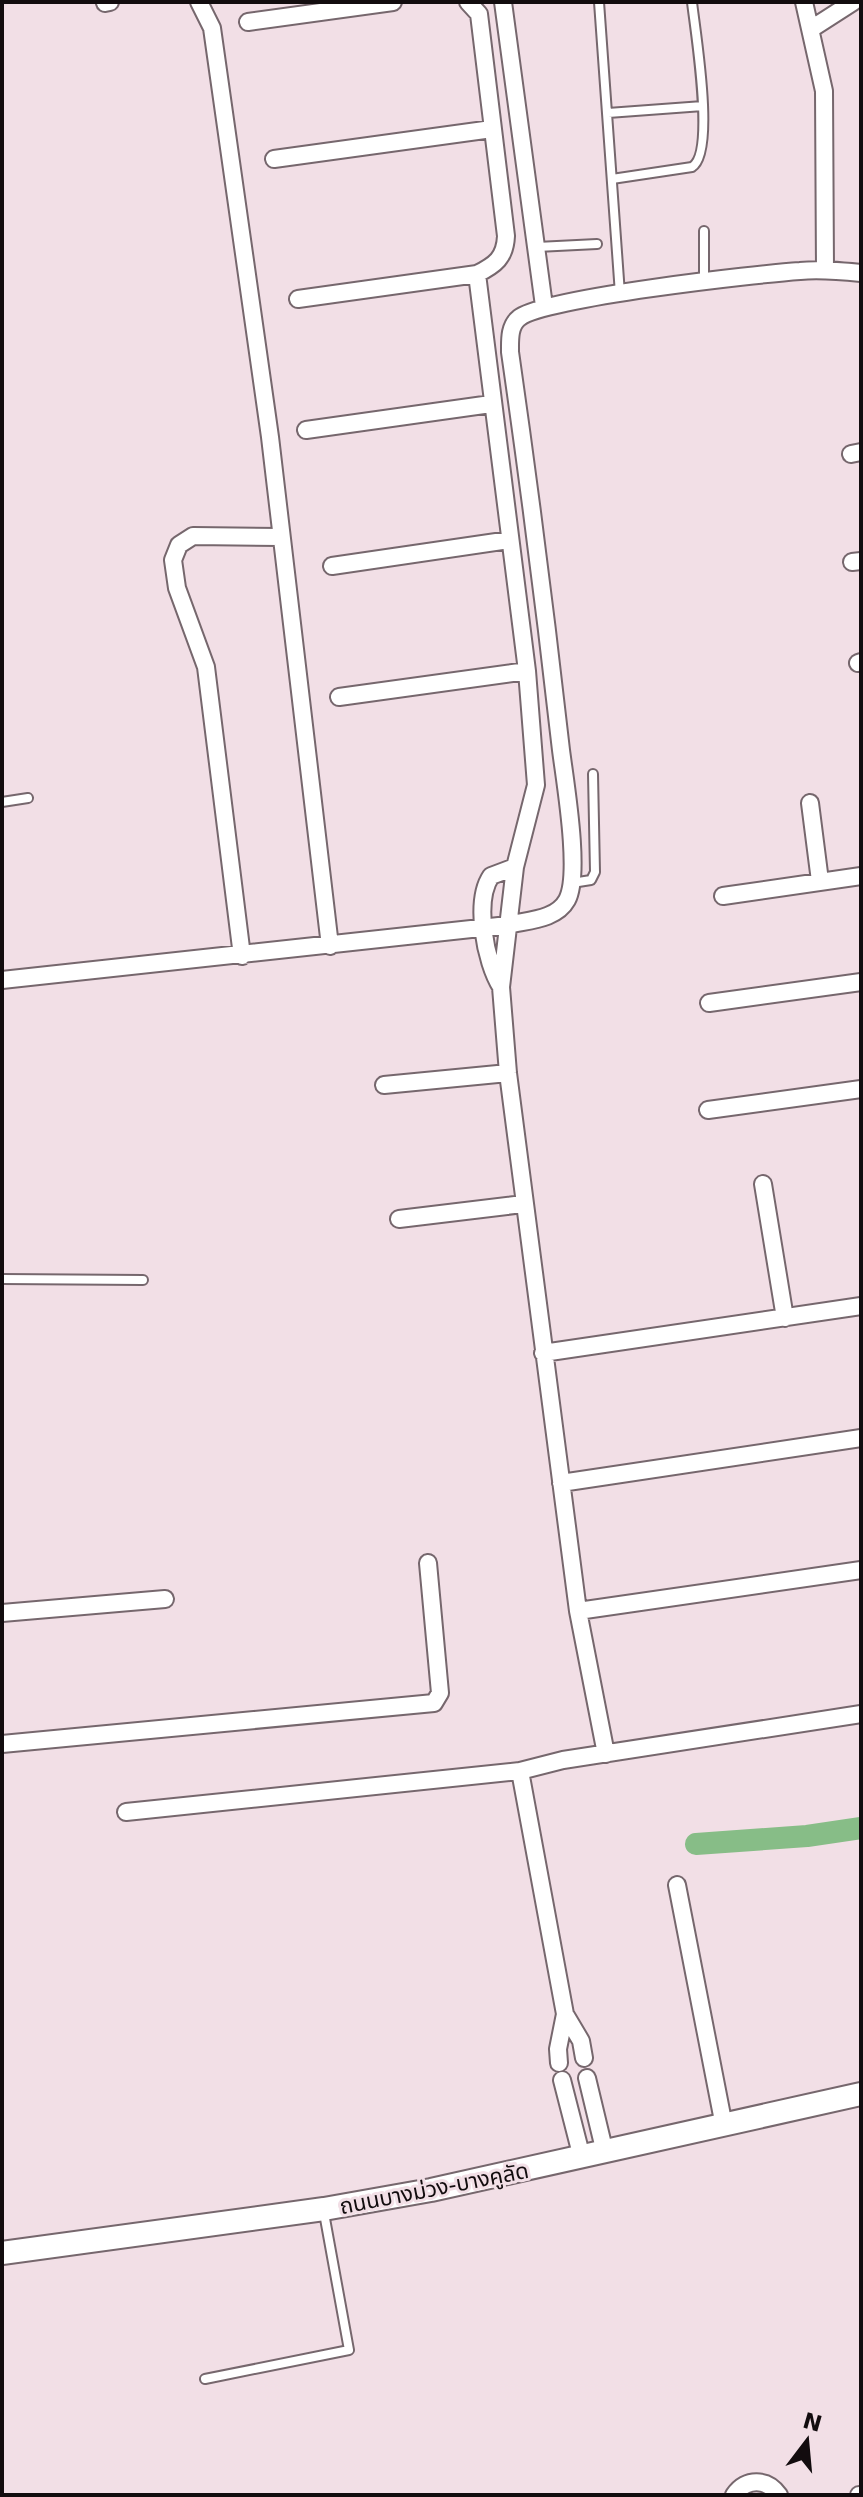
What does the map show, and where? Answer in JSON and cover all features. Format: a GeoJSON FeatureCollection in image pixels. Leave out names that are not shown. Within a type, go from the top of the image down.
{"type":"FeatureCollection","features":[{"type":"Feature","properties":{"kind":"street"},"geometry":{"type":"LineString","coordinates":[[199,2],[212,28],[270,437],[330,946]]}},
{"type":"Feature","properties":{"kind":"street"},"geometry":{"type":"LineString","coordinates":[[248,22],[393,2]]}},
{"type":"Feature","properties":{"kind":"street"},"geometry":{"type":"LineString","coordinates":[[298,299],[477,274],[495,265],[505,246],[479,14],[468,2]]}},
{"type":"Feature","properties":{"kind":"street"},"geometry":{"type":"LineString","coordinates":[[503,2],[544,306]]}},
{"type":"Feature","properties":{"kind":"street"},"geometry":{"type":"LineString","coordinates":[[804,2],[824,91],[825,270]]}},
{"type":"Feature","properties":{"kind":"street"},"geometry":{"type":"LineString","coordinates":[[811,29],[853,2]]}},
{"type":"Feature","properties":{"kind":"street"},"geometry":{"type":"LineString","coordinates":[[274,159],[492,129]]}},
{"type":"Feature","properties":{"kind":"street"},"geometry":{"type":"LineString","coordinates":[[2,980],[508,925],[554,914],[569,897],[572,883],[569,819],[544,596],[510,352],[510,334],[515,322],[521,315],[544,306],[620,294],[825,270],[861,273]]}},
{"type":"Feature","properties":{"kind":"street"},"geometry":{"type":"LineString","coordinates":[[477,274],[527,671],[536,785],[515,867],[501,987],[508,1073],[578,1611],[606,1754]]}},
{"type":"Feature","properties":{"kind":"street"},"geometry":{"type":"LineString","coordinates":[[306,430],[491,404]]}},
{"type":"Feature","properties":{"kind":"street"},"geometry":{"type":"LineString","coordinates":[[242,956],[206,667],[177,588],[173,560],[179,545],[193,536],[280,537]]}},
{"type":"Feature","properties":{"kind":"street"},"geometry":{"type":"LineString","coordinates":[[332,566],[510,540]]}},
{"type":"Feature","properties":{"kind":"street"},"geometry":{"type":"LineString","coordinates":[[339,697],[527,671]]}},
{"type":"Feature","properties":{"kind":"street"},"geometry":{"type":"LineString","coordinates":[[810,803],[820,881]]}},
{"type":"Feature","properties":{"kind":"street"},"geometry":{"type":"LineString","coordinates":[[501,987],[490,966],[484,927],[487,883],[491,876],[515,867]]}},
{"type":"Feature","properties":{"kind":"street"},"geometry":{"type":"LineString","coordinates":[[723,896],[861,876]]}},
{"type":"Feature","properties":{"kind":"street"},"geometry":{"type":"LineString","coordinates":[[709,1003],[861,982]]}},
{"type":"Feature","properties":{"kind":"street"},"geometry":{"type":"LineString","coordinates":[[384,1085],[508,1073]]}},
{"type":"Feature","properties":{"kind":"street"},"geometry":{"type":"LineString","coordinates":[[708,1110],[861,1089]]}},
{"type":"Feature","properties":{"kind":"street"},"geometry":{"type":"LineString","coordinates":[[763,1184],[785,1318]]}},
{"type":"Feature","properties":{"kind":"street"},"geometry":{"type":"LineString","coordinates":[[399,1219],[523,1204]]}},
{"type":"Feature","properties":{"kind":"street"},"geometry":{"type":"LineString","coordinates":[[543,1353],[861,1306]]}},
{"type":"Feature","properties":{"kind":"street"},"geometry":{"type":"LineString","coordinates":[[561,1483],[861,1438]]}},
{"type":"Feature","properties":{"kind":"street"},"geometry":{"type":"LineString","coordinates":[[2,1744],[434,1703],[440,1693],[428,1563]]}},
{"type":"Feature","properties":{"kind":"street"},"geometry":{"type":"LineString","coordinates":[[578,1611],[861,1570]]}},
{"type":"Feature","properties":{"kind":"street"},"geometry":{"type":"LineString","coordinates":[[2,1613],[165,1599]]}},
{"type":"Feature","properties":{"kind":"street"},"geometry":{"type":"LineString","coordinates":[[126,1812],[520,1771],[606,1754],[861,1714]]}},
{"type":"Feature","properties":{"kind":"street"},"geometry":{"type":"LineString","coordinates":[[520,1771],[565,2014],[581,2041],[584,2058]]}},
{"type":"Feature","properties":{"kind":"street"},"geometry":{"type":"LineString","coordinates":[[677,1885],[724,2126]]}},
{"type":"Feature","properties":{"kind":"street"},"geometry":{"type":"LineString","coordinates":[[565,2014],[558,2049],[560,2071],[582,2158]]}},
{"type":"Feature","properties":{"kind":"street"},"geometry":{"type":"LineString","coordinates":[[587,2078],[605,2153]]}},
{"type":"Feature","properties":{"kind":"street","name":"ถนนบางม่วง-บางคูลัด"},"geometry":{"type":"LineString","coordinates":[[2,2253],[324,2209],[582,2158],[861,2094]]}},
{"type":"Feature","properties":{"kind":"street"},"geometry":{"type":"LineString","coordinates":[[734,2495],[746,2484],[756,2481],[767,2484],[779,2495]]}},
{"type":"Feature","properties":{"kind":"lane"},"geometry":{"type":"LineString","coordinates":[[599,2],[620,294]]}},
{"type":"Feature","properties":{"kind":"lane"},"geometry":{"type":"LineString","coordinates":[[612,179],[697,164],[701,153],[703,106],[692,2]]}},
{"type":"Feature","properties":{"kind":"lane"},"geometry":{"type":"LineString","coordinates":[[608,113],[703,106]]}},
{"type":"Feature","properties":{"kind":"lane"},"geometry":{"type":"LineString","coordinates":[[704,231],[704,283]]}},
{"type":"Feature","properties":{"kind":"lane"},"geometry":{"type":"LineString","coordinates":[[537,247],[597,244]]}},
{"type":"Feature","properties":{"kind":"lane"},"geometry":{"type":"LineString","coordinates":[[572,883],[591,880],[595,872],[593,774]]}},
{"type":"Feature","properties":{"kind":"lane"},"geometry":{"type":"LineString","coordinates":[[2,802],[28,798]]}},
{"type":"Feature","properties":{"kind":"lane"},"geometry":{"type":"LineString","coordinates":[[2,1279],[143,1280]]}},
{"type":"Feature","properties":{"kind":"lane"},"geometry":{"type":"LineString","coordinates":[[205,2379],[349,2350],[324,2209]]}},
{"type":"Feature","properties":{"kind":"waterway"},"geometry":{"type":"LineString","coordinates":[[696,1844],[807,1836],[861,1828]]}}]}
